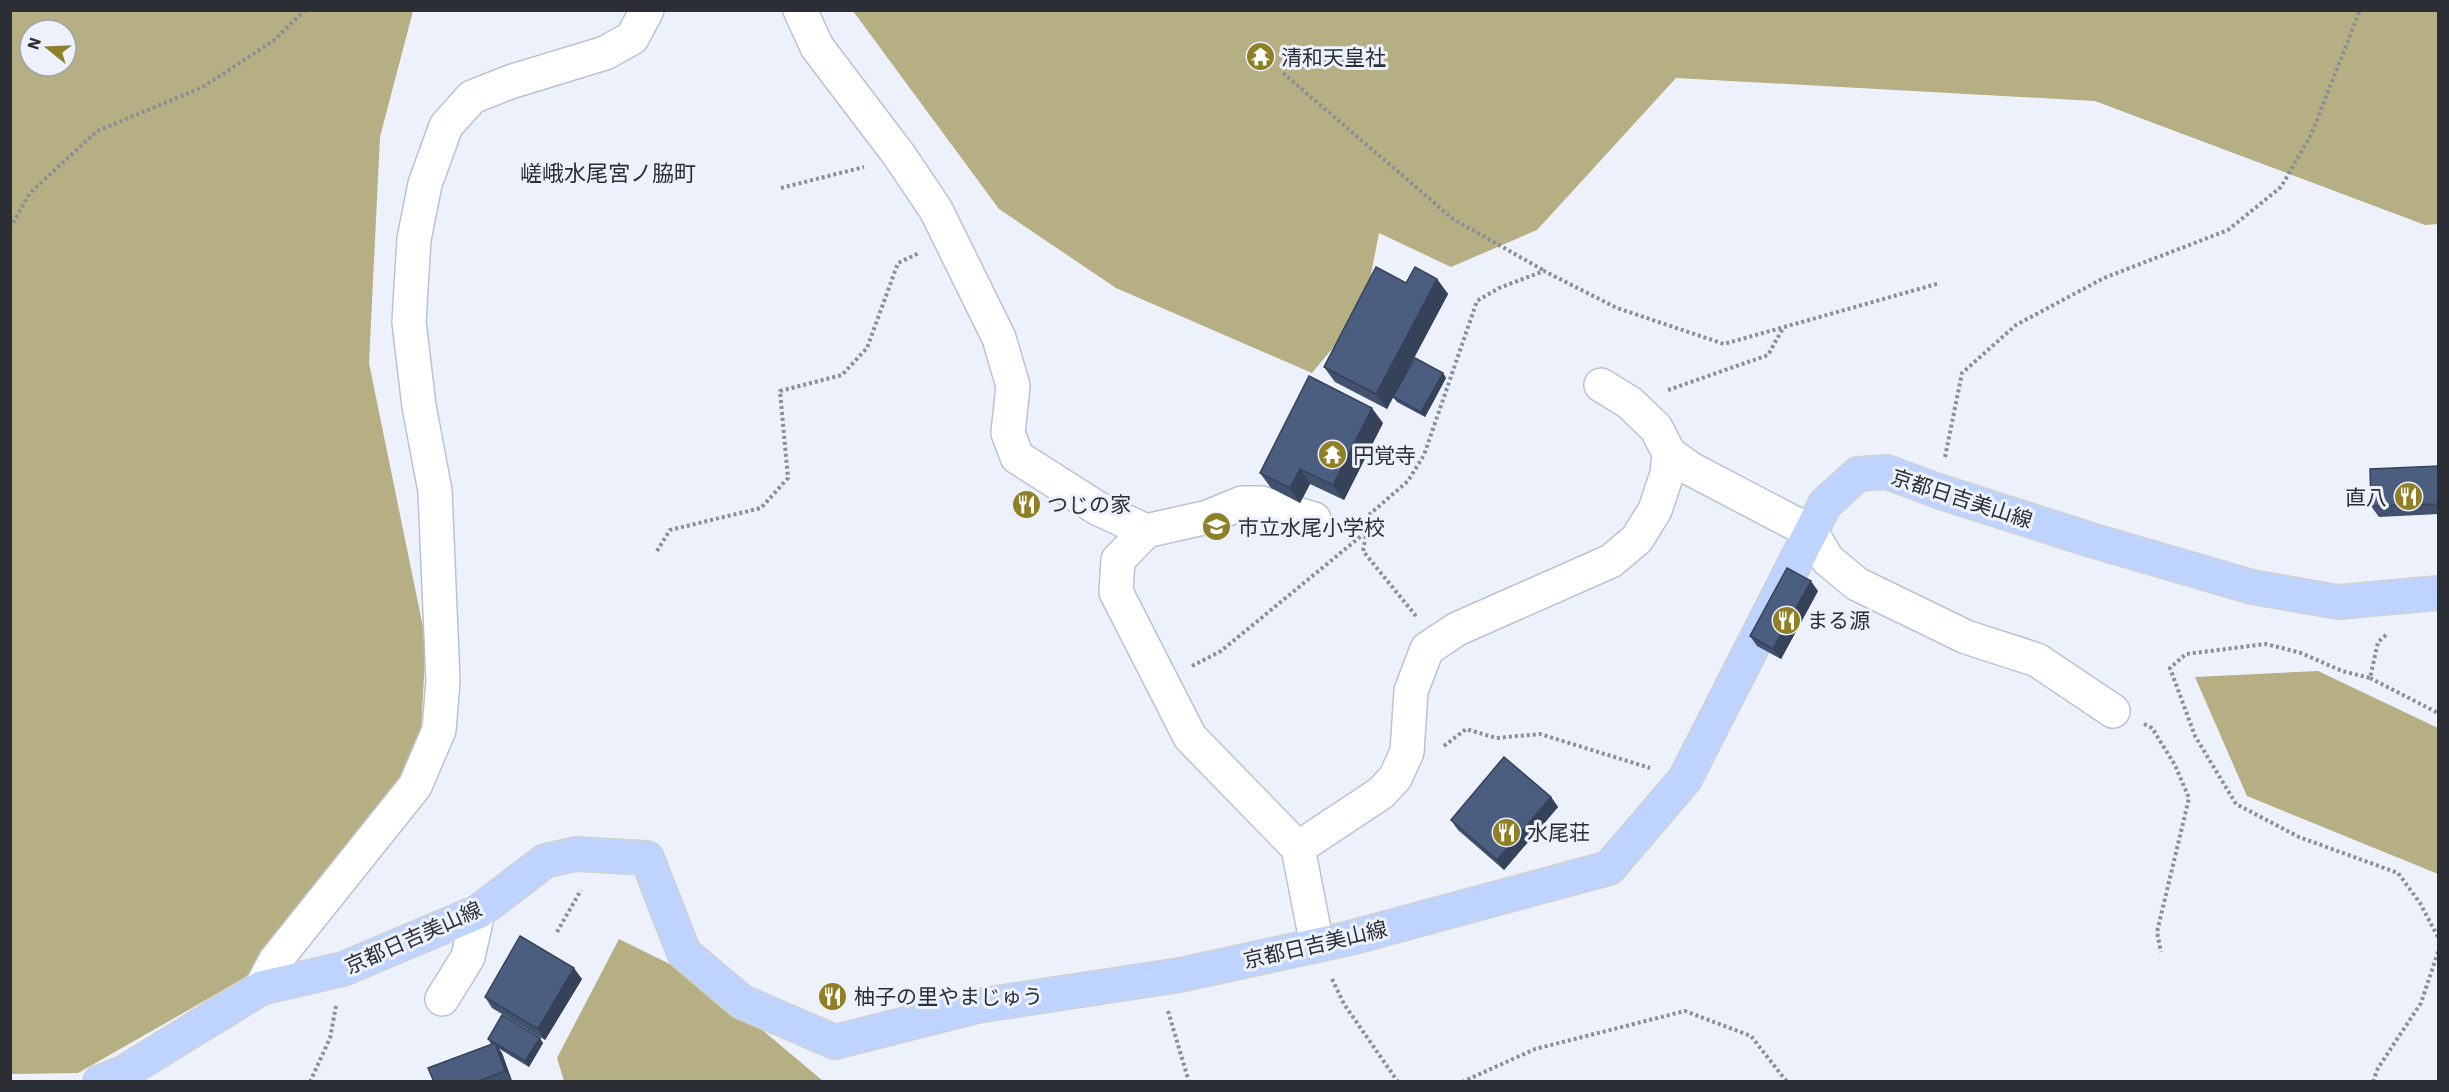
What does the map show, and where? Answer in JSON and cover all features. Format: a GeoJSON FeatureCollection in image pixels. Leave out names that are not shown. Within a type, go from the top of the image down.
{"type":"FeatureCollection","features":[{"type":"Feature","properties":{"kind":"main road","name":"京都日吉美山線"},"geometry":{"type":"LineString","coordinates":[[100,1082],[123,1073],[261,988],[343,969],[477,912],[545,861],[576,854],[647,858],[684,953],[741,1002],[835,1042],[977,1006],[1159,978],[1350,939],[1609,868],[1685,779],[1825,504],[1858,474],[1887,472],[1938,491],[2091,540],[2252,587],[2338,602],[2439,593]]}},
{"type":"Feature","properties":{"kind":"street"},"geometry":{"type":"LineString","coordinates":[[261,988],[275,961],[415,786],[439,730],[443,681],[435,491],[419,406],[409,322],[414,239],[425,184],[446,126],[472,97],[510,82],[605,53],[632,38],[647,10]]}},
{"type":"Feature","properties":{"kind":"street"},"geometry":{"type":"LineString","coordinates":[[800,10],[817,47],[936,210],[999,338],[1013,386],[1008,433],[1017,458],[1097,508],[1146,531]]}},
{"type":"Feature","properties":{"kind":"street"},"geometry":{"type":"LineString","coordinates":[[1601,385],[1630,403],[1656,428],[1669,453],[1691,469],[1811,532],[1828,560],[1857,584],[1966,637],[2037,660],[2113,711]]}},
{"type":"Feature","properties":{"kind":"street"},"geometry":{"type":"LineString","coordinates":[[1298,848],[1381,793],[1395,777],[1407,752],[1411,691],[1427,649],[1457,629],[1611,561],[1637,539],[1655,510],[1667,474],[1669,453]]}},
{"type":"Feature","properties":{"kind":"street"},"geometry":{"type":"LineString","coordinates":[[1314,519],[1261,503],[1242,503],[1208,517],[1146,531],[1118,560],[1116,591],[1190,737],[1298,848],[1317,945]]}},
{"type":"Feature","properties":{"kind":"street"},"geometry":{"type":"LineString","coordinates":[[442,999],[468,957],[477,912]]}},
{"type":"Feature","properties":{"kind":"path"},"geometry":{"type":"LineString","coordinates":[[10,228],[30,193],[97,131],[203,87],[273,41],[305,10]]}},
{"type":"Feature","properties":{"kind":"path"},"geometry":{"type":"LineString","coordinates":[[1938,491],[1962,373],[2016,325],[2104,278],[2228,230],[2281,187],[2311,135],[2360,10]]}},
{"type":"Feature","properties":{"kind":"path"},"geometry":{"type":"LineString","coordinates":[[1283,73],[1453,219],[1544,271],[1617,308],[1724,344],[1940,283]]}},
{"type":"Feature","properties":{"kind":"path"},"geometry":{"type":"LineString","coordinates":[[781,188],[865,167],[884,136]]}},
{"type":"Feature","properties":{"kind":"path"},"geometry":{"type":"LineString","coordinates":[[657,551],[670,531],[761,508],[788,478],[780,391],[842,375],[867,348],[898,263],[949,238]]}},
{"type":"Feature","properties":{"kind":"path"},"geometry":{"type":"LineString","coordinates":[[1437,642],[1363,551],[1370,514],[1408,481],[1424,456],[1477,301],[1499,288],[1544,271]]}},
{"type":"Feature","properties":{"kind":"path"},"geometry":{"type":"LineString","coordinates":[[1630,403],[1768,355],[1784,328]]}},
{"type":"Feature","properties":{"kind":"path"},"geometry":{"type":"LineString","coordinates":[[1161,681],[1221,651],[1366,531]]}},
{"type":"Feature","properties":{"kind":"path"},"geometry":{"type":"LineString","coordinates":[[2370,678],[2378,642],[2386,634]]}},
{"type":"Feature","properties":{"kind":"path"},"geometry":{"type":"LineString","coordinates":[[2439,713],[2370,678],[2342,671],[2301,653],[2266,644],[2186,654],[2170,668],[2195,736],[2236,804],[2299,837],[2398,873],[2420,903],[2439,937]]}},
{"type":"Feature","properties":{"kind":"path"},"geometry":{"type":"LineString","coordinates":[[2113,711],[2152,728],[2175,765],[2189,798],[2157,932],[2161,952]]}},
{"type":"Feature","properties":{"kind":"path"},"geometry":{"type":"LineString","coordinates":[[1407,752],[1430,756],[1466,729],[1496,738],[1540,734],[1685,779]]}},
{"type":"Feature","properties":{"kind":"path"},"geometry":{"type":"LineString","coordinates":[[557,932],[601,855]]}},
{"type":"Feature","properties":{"kind":"path"},"geometry":{"type":"LineString","coordinates":[[1317,945],[1344,1004],[1398,1082]]}},
{"type":"Feature","properties":{"kind":"path"},"geometry":{"type":"LineString","coordinates":[[2373,1082],[2378,1068],[2421,1003],[2439,952]]}},
{"type":"Feature","properties":{"kind":"path"},"geometry":{"type":"LineString","coordinates":[[310,1082],[330,1038],[343,969]]}},
{"type":"Feature","properties":{"kind":"path"},"geometry":{"type":"LineString","coordinates":[[1159,978],[1189,1082]]}},
{"type":"Feature","properties":{"kind":"path"},"geometry":{"type":"LineString","coordinates":[[1462,1082],[1535,1049],[1685,1011],[1751,1036],[1787,1082]]}},
{"type":"Feature","properties":{"kind":"shaded area"},"geometry":{"type":"Polygon","coordinates":[[[10,11],[413,11],[380,137],[369,363],[426,642],[420,748],[376,822],[255,972],[78,1073],[11,1074],[10,11]]]}},
{"type":"Feature","properties":{"kind":"shaded area"},"geometry":{"type":"Polygon","coordinates":[[[853,11],[2438,11],[2438,224],[2425,225],[2095,101],[1676,78],[1537,230],[1451,267],[1379,233],[1364,310],[1312,373],[1116,288],[999,209],[853,11]]]}},
{"type":"Feature","properties":{"kind":"shaded area"},"geometry":{"type":"Polygon","coordinates":[[[2318,671],[2438,728],[2438,874],[2247,796],[2195,677],[2318,671]]]}},
{"type":"Feature","properties":{"kind":"shaded area"},"geometry":{"type":"Polygon","coordinates":[[[619,939],[704,981],[823,1081],[564,1081],[557,1058],[619,939]]]}},
{"type":"Feature","properties":{"kind":"building"},"geometry":{"type":"Polygon","coordinates":[[[1376,267],[1406,283],[1415,267],[1437,279],[1376,394],[1324,367],[1376,267]]]}},
{"type":"Feature","properties":{"kind":"building"},"geometry":{"type":"Polygon","coordinates":[[[1415,358],[1443,373],[1421,412],[1393,397],[1415,358]]]}},
{"type":"Feature","properties":{"kind":"building"},"geometry":{"type":"Polygon","coordinates":[[[1309,376],[1372,408],[1333,485],[1300,469],[1290,488],[1260,473],[1309,376]]]}},
{"type":"Feature","properties":{"kind":"building","name":"直八"},"geometry":{"type":"Polygon","coordinates":[[[2439,466],[2439,504],[2371,506],[2370,469],[2439,466]]]}},
{"type":"Feature","properties":{"kind":"building"},"geometry":{"type":"Polygon","coordinates":[[[1787,568],[1811,581],[1773,649],[1750,636],[1787,568]]]}},
{"type":"Feature","properties":{"kind":"building"},"geometry":{"type":"Polygon","coordinates":[[[1504,757],[1551,797],[1497,860],[1451,820],[1504,757]]]}},
{"type":"Feature","properties":{"kind":"building"},"geometry":{"type":"Polygon","coordinates":[[[520,936],[574,968],[538,1029],[485,997],[520,936]]]}},
{"type":"Feature","properties":{"kind":"building"},"geometry":{"type":"Polygon","coordinates":[[[502,1015],[540,1038],[525,1061],[488,1039],[502,1015]]]}},
{"type":"Feature","properties":{"kind":"building"},"geometry":{"type":"Polygon","coordinates":[[[495,1043],[505,1071],[476,1082],[434,1082],[428,1068],[495,1043]]]}},
{"type":"Feature","properties":{"kind":"place","name":"清和天皇社"},"geometry":{"type":"Point","coordinates":[1260,57]}},
{"type":"Feature","properties":{"kind":"place","name":"円覚寺"},"geometry":{"type":"Point","coordinates":[1332,455]}},
{"type":"Feature","properties":{"kind":"place","name":"直八"},"geometry":{"type":"Point","coordinates":[2408,497]}},
{"type":"Feature","properties":{"kind":"place","name":"つじの家"},"geometry":{"type":"Point","coordinates":[1026,504]}},
{"type":"Feature","properties":{"kind":"place","name":"市立水尾小学校"},"geometry":{"type":"Point","coordinates":[1217,527]}},
{"type":"Feature","properties":{"kind":"place","name":"まる源"},"geometry":{"type":"Point","coordinates":[1786,620]}},
{"type":"Feature","properties":{"kind":"place","name":"水尾荘"},"geometry":{"type":"Point","coordinates":[1506,832]}},
{"type":"Feature","properties":{"kind":"place","name":"柚子の里やまじゅう"},"geometry":{"type":"Point","coordinates":[833,996]}},
{"type":"Feature","properties":{"kind":"district","name":"嵯峨水尾宮ノ脇町"},"geometry":{"type":"Point","coordinates":[608,172]}}]}
